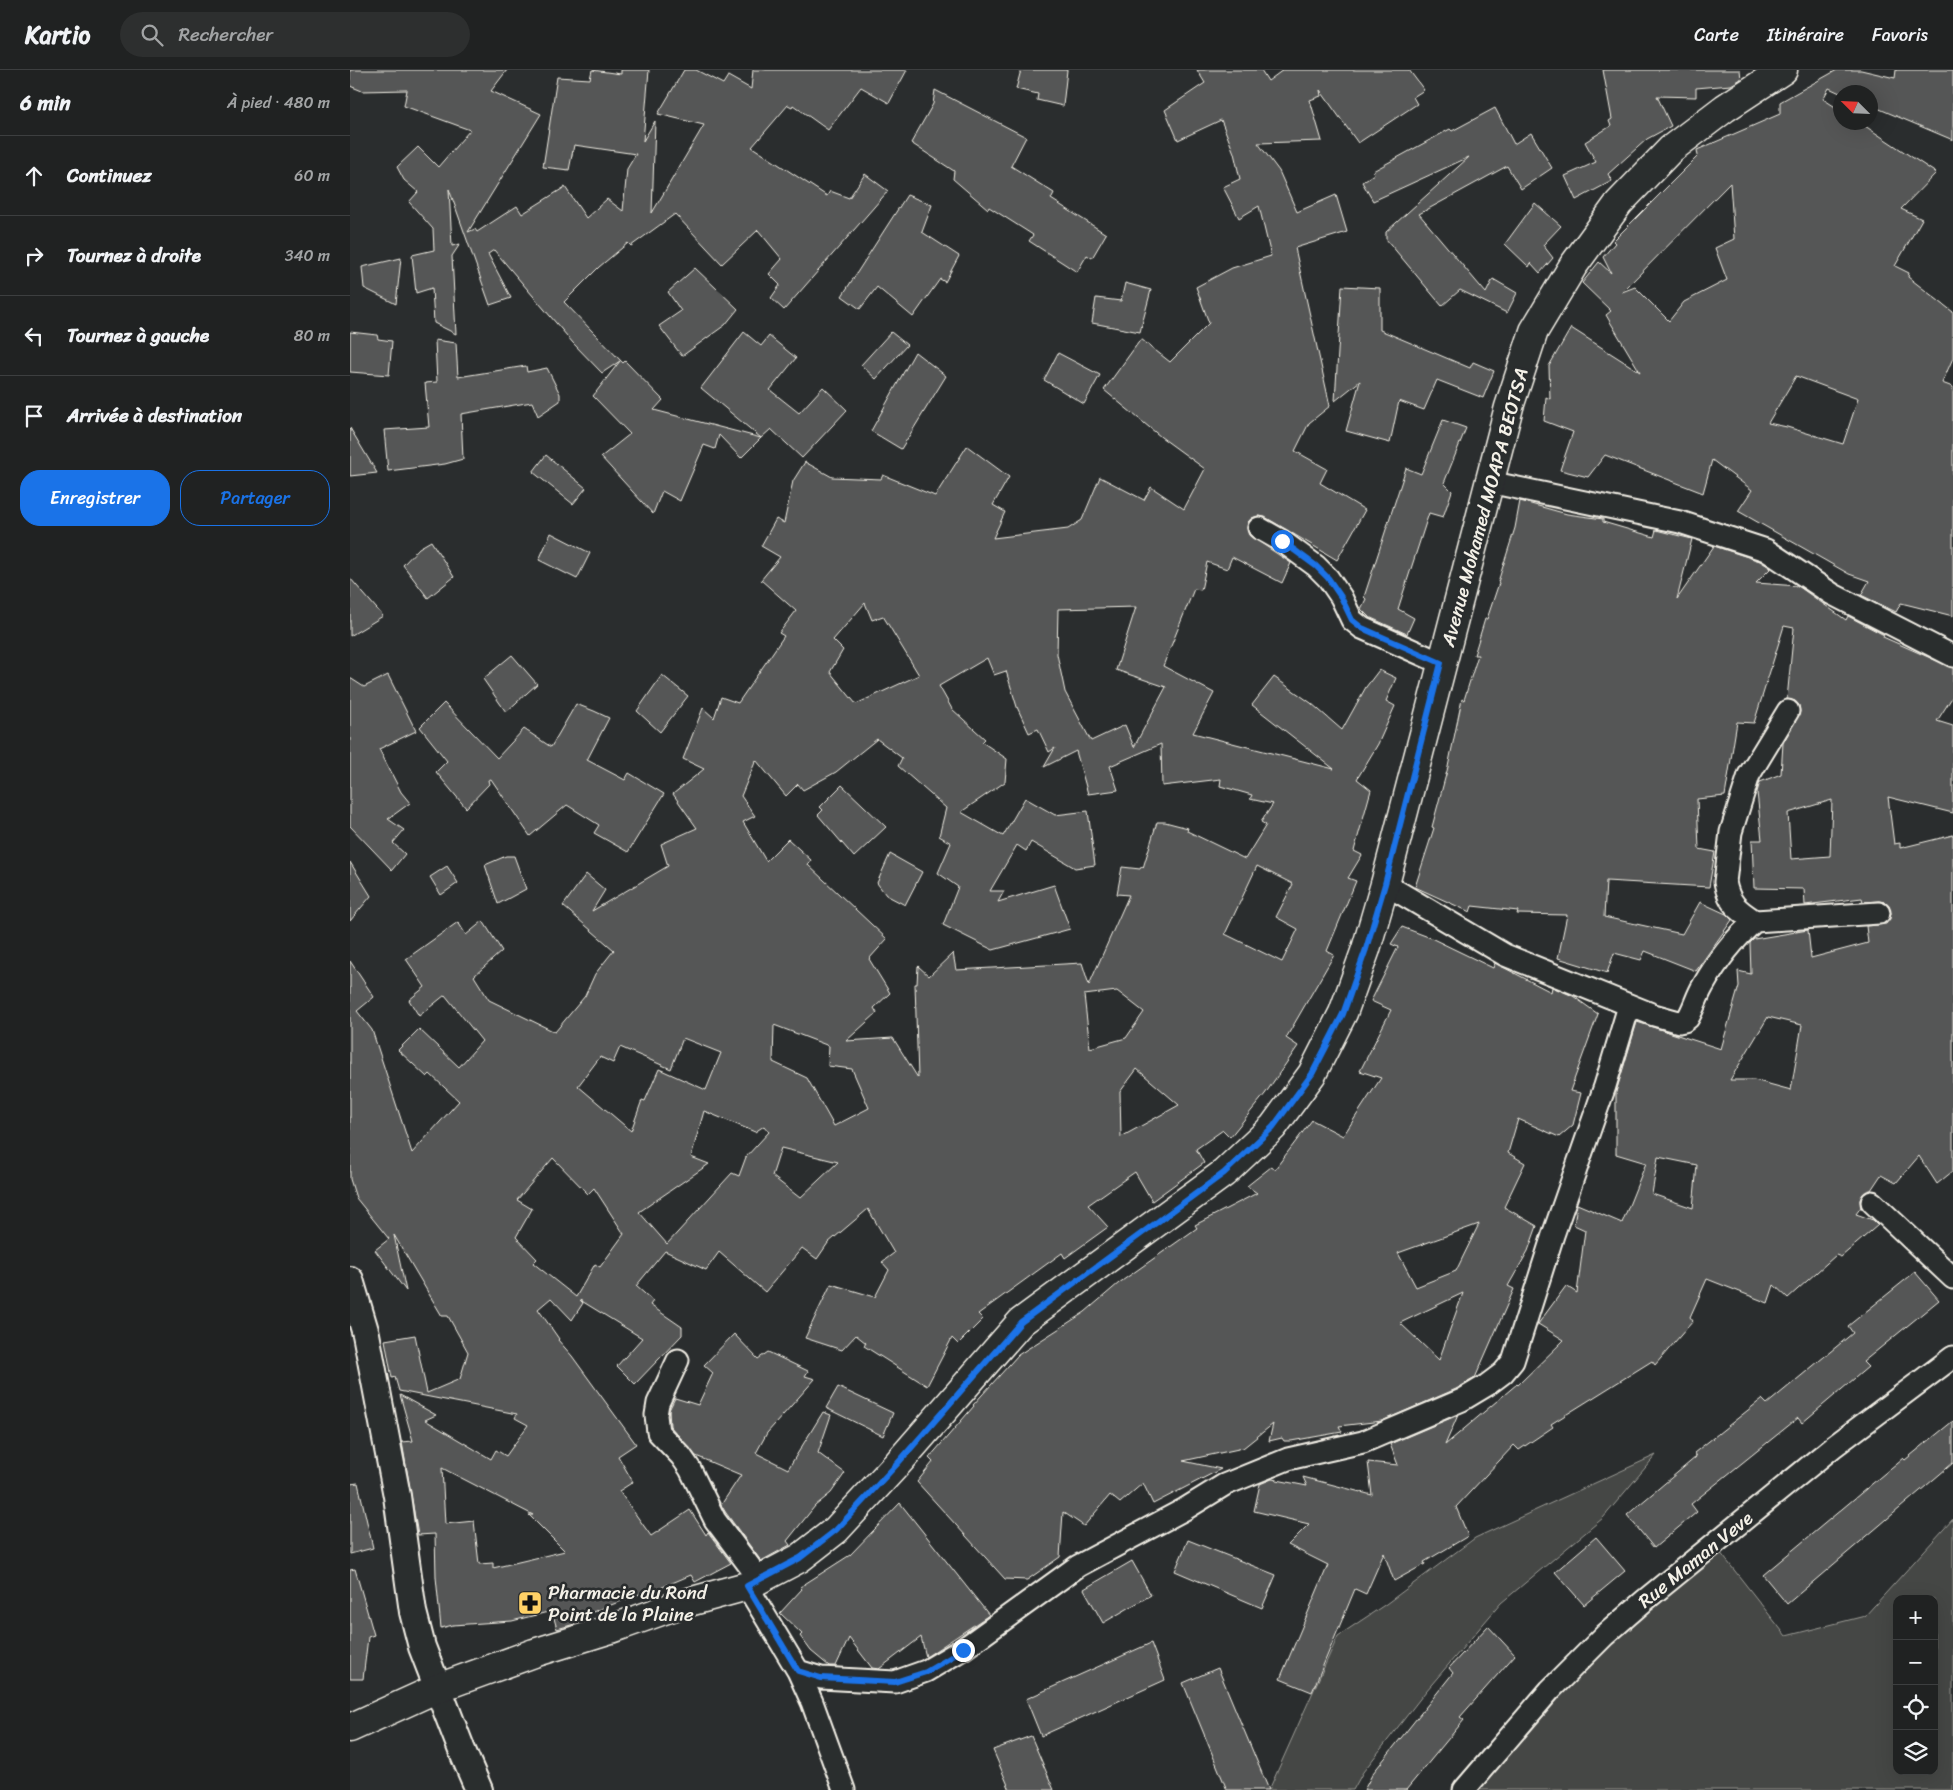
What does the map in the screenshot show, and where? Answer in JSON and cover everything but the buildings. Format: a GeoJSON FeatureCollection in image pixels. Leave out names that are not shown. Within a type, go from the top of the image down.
{"type":"FeatureCollection","features":[{"type":"Feature","properties":{"kind":"main road","name":"Avenue Mohamed MOAPA BEOTSA"},"geometry":{"type":"LineString","coordinates":[[350,1728],[438,1688],[534,1653],[754,1583],[800,1558],[836,1530],[898,1463],[1021,1322],[1224,1173],[1273,1127],[1312,1074],[1343,1014],[1366,949],[1385,884],[1509,407],[1534,331],[1573,266],[1619,203],[1671,149],[1725,108],[1783,70]]}},
{"type":"Feature","properties":{"kind":"street"},"geometry":{"type":"LineString","coordinates":[[1489,482],[1680,522],[1766,550],[1832,594],[1953,656]]}},
{"type":"Feature","properties":{"kind":"street"},"geometry":{"type":"LineString","coordinates":[[1259,528],[1282,541],[1316,566],[1328,578],[1341,597],[1352,620],[1362,628],[1441,663]]}},
{"type":"Feature","properties":{"kind":"street"},"geometry":{"type":"LineString","coordinates":[[1788,711],[1749,775],[1731,832],[1725,882],[1726,890],[1738,910],[1755,921],[1879,913]]}},
{"type":"Feature","properties":{"kind":"street"},"geometry":{"type":"LineString","coordinates":[[1385,884],[1505,955],[1629,1006],[1654,1015],[1684,1022],[1692,1011],[1702,988],[1716,964],[1736,939],[1755,921]]}},
{"type":"Feature","properties":{"kind":"street"},"geometry":{"type":"LineString","coordinates":[[798,1671],[821,1678],[895,1682],[926,1672],[963,1650],[1078,1566],[1185,1509],[1224,1485],[1288,1459],[1364,1442],[1462,1400],[1503,1373],[1513,1361],[1552,1235],[1605,1086],[1629,1006]]}},
{"type":"Feature","properties":{"kind":"street"},"geometry":{"type":"LineString","coordinates":[[1872,1202],[1953,1278]]}},
{"type":"Feature","properties":{"kind":"street"},"geometry":{"type":"LineString","coordinates":[[350,1280],[370,1353],[397,1496],[413,1612],[422,1647],[479,1790]]}},
{"type":"Feature","properties":{"kind":"street","name":"Rue Maman Veve"},"geometry":{"type":"LineString","coordinates":[[1464,1790],[1550,1690],[1605,1635],[1833,1447],[1953,1357]]}},
{"type":"Feature","properties":{"kind":"street"},"geometry":{"type":"LineString","coordinates":[[678,1360],[658,1403],[656,1415],[658,1432],[681,1456],[690,1470],[715,1520],[754,1583],[812,1702],[844,1790]]}},
{"type":"Feature","properties":{"kind":"shaded area"},"geometry":{"type":"Polygon","coordinates":[[[1656,1455],[1603,1518],[1501,1603],[1426,1691],[1363,1772],[1353,1790],[1269,1790],[1338,1636],[1386,1604],[1475,1538],[1656,1455]]]}},
{"type":"Feature","properties":{"kind":"shaded area"},"geometry":{"type":"Polygon","coordinates":[[[1953,1519],[1953,1790],[1464,1790],[1550,1690],[1720,1552],[1786,1636],[1865,1616],[1953,1519]]]}},
{"type":"Feature","properties":{"kind":"place","name":"Pharmacie du Rond Point de la Plaine"},"geometry":{"type":"Point","coordinates":[530,1603]}},
{"type":"Feature","properties":{"kind":"route"},"geometry":{"type":"LineString","coordinates":[[963,1650],[926,1672],[895,1682],[821,1678],[798,1671],[747,1586],[800,1558],[836,1530],[898,1463],[962,1387],[1021,1322],[1224,1173],[1273,1127],[1312,1074],[1343,1014],[1366,949],[1385,884],[1441,663],[1362,628],[1352,620],[1341,597],[1328,578],[1316,566],[1282,541]]}}]}
